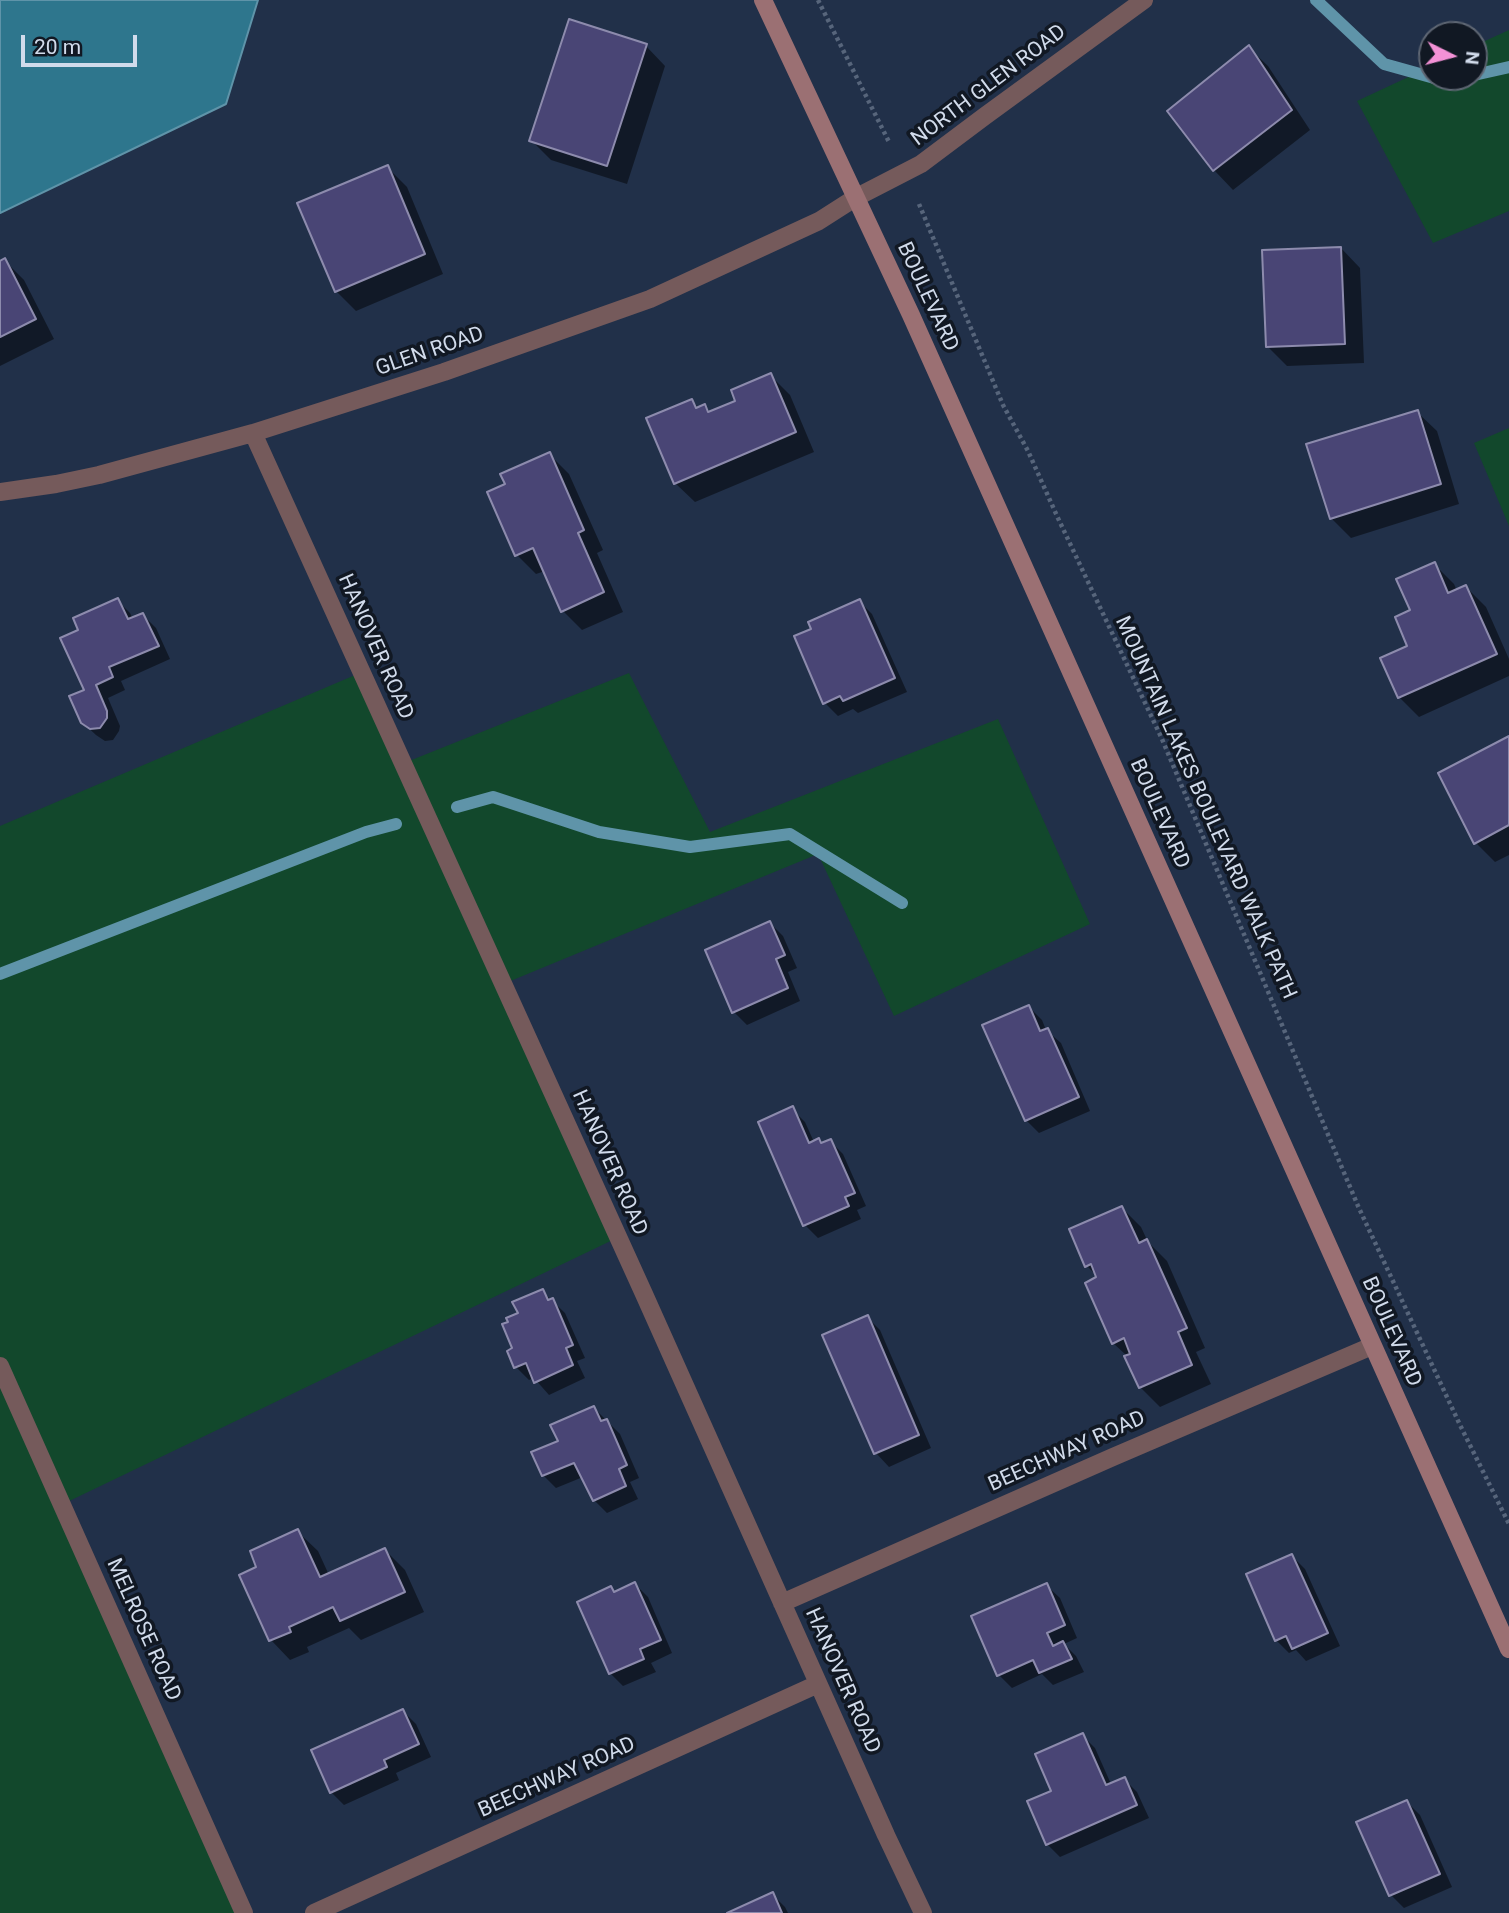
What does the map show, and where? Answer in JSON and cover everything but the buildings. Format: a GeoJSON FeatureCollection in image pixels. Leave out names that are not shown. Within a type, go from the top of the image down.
{"type":"FeatureCollection","features":[{"type":"Feature","properties":{"kind":"main road","name":"BOULEVARD"},"geometry":{"type":"LineString","coordinates":[[763,0],[911,315],[1509,1649]]}},
{"type":"Feature","properties":{"kind":"street","name":"NORTH GLEN ROAD"},"geometry":{"type":"LineString","coordinates":[[855,198],[921,164],[1144,0]]}},
{"type":"Feature","properties":{"kind":"street","name":"GLEN ROAD"},"geometry":{"type":"LineString","coordinates":[[0,492],[99,475],[253,433],[444,372],[650,299],[819,221],[855,198]]}},
{"type":"Feature","properties":{"kind":"street","name":"HANOVER ROAD"},"geometry":{"type":"LineString","coordinates":[[253,433],[923,1913]]}},
{"type":"Feature","properties":{"kind":"street","name":"BEECHWAY ROAD"},"geometry":{"type":"LineString","coordinates":[[782,1603],[1372,1346]]}},
{"type":"Feature","properties":{"kind":"street","name":"MELROSE ROAD"},"geometry":{"type":"LineString","coordinates":[[0,1366],[244,1913]]}},
{"type":"Feature","properties":{"kind":"street","name":"BEECHWAY ROAD"},"geometry":{"type":"LineString","coordinates":[[314,1913],[818,1684]]}},
{"type":"Feature","properties":{"kind":"path"},"geometry":{"type":"LineString","coordinates":[[818,0],[889,142]]}},
{"type":"Feature","properties":{"kind":"path","name":"MOUNTAIN LAKES BOULEVARD WALK PATH"},"geometry":{"type":"LineString","coordinates":[[919,204],[1003,405],[1028,451],[1162,739],[1358,1206],[1509,1524]]}},
{"type":"Feature","properties":{"kind":"green space"},"geometry":{"type":"Polygon","coordinates":[[[1509,30],[1509,211],[1433,243],[1357,101],[1418,73],[1418,91],[1488,91],[1488,40],[1509,30]]]}},
{"type":"Feature","properties":{"kind":"green space"},"geometry":{"type":"Polygon","coordinates":[[[1509,428],[1509,526],[1474,443],[1509,428]]]}},
{"type":"Feature","properties":{"kind":"green space"},"geometry":{"type":"Polygon","coordinates":[[[367,670],[409,761],[629,673],[710,832],[998,719],[1090,924],[894,1016],[818,854],[508,982],[621,1236],[63,1504],[238,1913],[0,1913],[0,826],[367,670]]]}},
{"type":"Feature","properties":{"kind":"water"},"geometry":{"type":"Polygon","coordinates":[[[0,0],[258,0],[226,104],[0,213],[0,0]]]}},
{"type":"Feature","properties":{"kind":"waterway"},"geometry":{"type":"LineString","coordinates":[[1316,0],[1384,64],[1418,73]]}},
{"type":"Feature","properties":{"kind":"waterway"},"geometry":{"type":"LineString","coordinates":[[1488,72],[1509,67]]}},
{"type":"Feature","properties":{"kind":"waterway"},"geometry":{"type":"LineString","coordinates":[[457,807],[493,797],[599,832],[690,847],[790,834],[902,903]]}},
{"type":"Feature","properties":{"kind":"waterway"},"geometry":{"type":"LineString","coordinates":[[0,974],[366,832],[396,824]]}}]}
